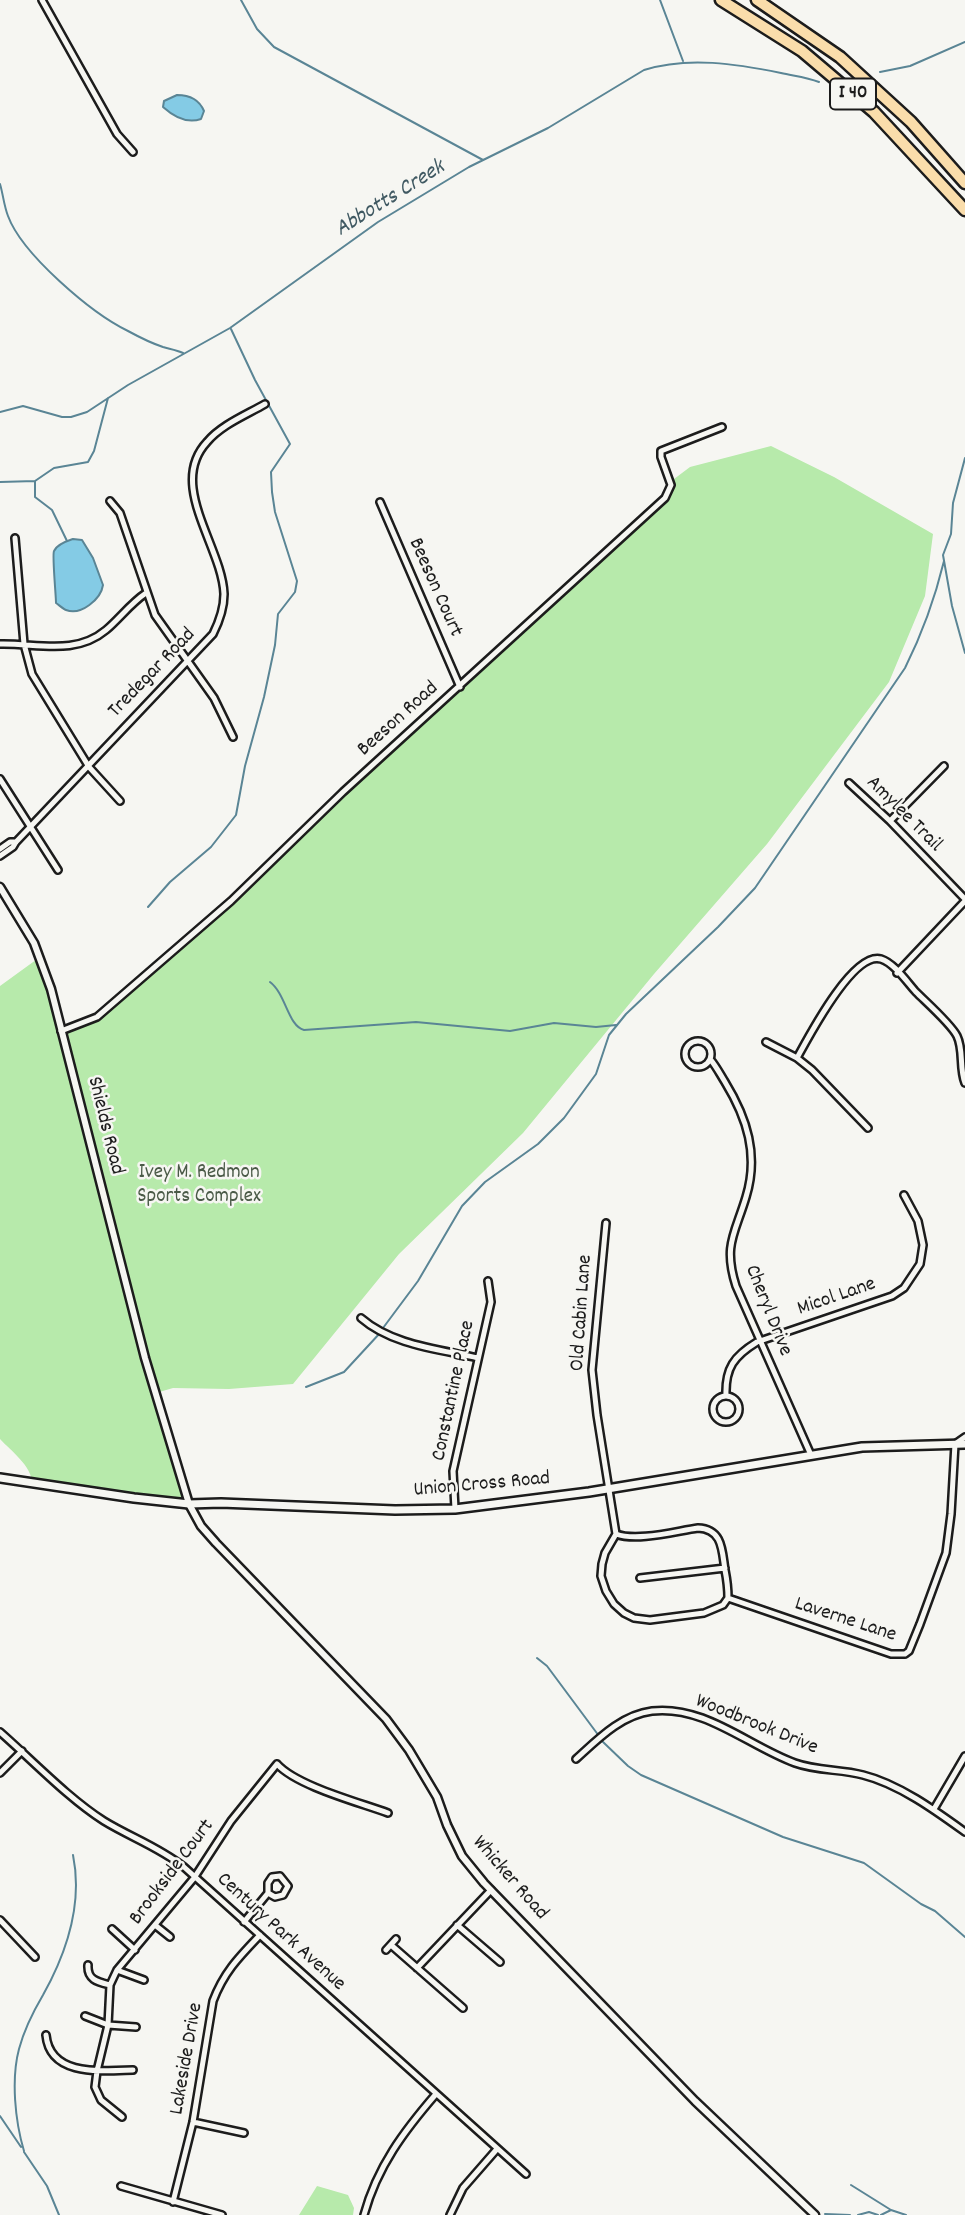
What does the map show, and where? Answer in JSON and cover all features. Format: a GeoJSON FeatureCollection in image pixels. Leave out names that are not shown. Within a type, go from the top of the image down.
{"type":"FeatureCollection","features":[{"type":"Feature","properties":{"kind":"highway","name":"I 40"},"geometry":{"type":"LineString","coordinates":[[721,0],[802,51],[874,112],[965,210]]}},
{"type":"Feature","properties":{"kind":"highway","name":"I 40"},"geometry":{"type":"LineString","coordinates":[[757,0],[840,57],[911,121],[965,183]]}},
{"type":"Feature","properties":{"kind":"main road","name":"Union Cross Road"},"geometry":{"type":"LineString","coordinates":[[0,1478],[189,1504],[396,1510],[455,1509],[608,1489],[862,1447],[965,1444]]}},
{"type":"Feature","properties":{"kind":"street"},"geometry":{"type":"LineString","coordinates":[[42,0],[117,134],[133,152]]}},
{"type":"Feature","properties":{"kind":"street","name":"Tredegar Road"},"geometry":{"type":"LineString","coordinates":[[0,856],[13,847],[213,635],[223,603],[221,575],[192,488],[194,463],[210,438],[265,404]]}},
{"type":"Feature","properties":{"kind":"street","name":"Beeson Road"},"geometry":{"type":"LineString","coordinates":[[61,1031],[97,1017],[143,979],[231,901],[343,792],[665,498],[671,485],[661,451],[722,427]]}},
{"type":"Feature","properties":{"kind":"street"},"geometry":{"type":"LineString","coordinates":[[110,501],[120,513],[155,615],[214,698],[233,737]]}},
{"type":"Feature","properties":{"kind":"street","name":"Beeson Court"},"geometry":{"type":"LineString","coordinates":[[380,502],[460,687]]}},
{"type":"Feature","properties":{"kind":"street"},"geometry":{"type":"LineString","coordinates":[[15,538],[24,643],[32,674],[89,767],[120,801]]}},
{"type":"Feature","properties":{"kind":"street"},"geometry":{"type":"LineString","coordinates":[[0,644],[67,647],[81,644],[106,630],[146,593]]}},
{"type":"Feature","properties":{"kind":"street"},"geometry":{"type":"LineString","coordinates":[[890,821],[944,766]]}},
{"type":"Feature","properties":{"kind":"street"},"geometry":{"type":"LineString","coordinates":[[0,779],[58,870]]}},
{"type":"Feature","properties":{"kind":"street","name":"Amylee Trail"},"geometry":{"type":"LineString","coordinates":[[849,783],[890,821],[965,900]]}},
{"type":"Feature","properties":{"kind":"street","name":"Tredegar Road"},"geometry":{"type":"LineString","coordinates":[[0,849],[10,842],[16,842]]}},
{"type":"Feature","properties":{"kind":"street","name":"Shields Road"},"geometry":{"type":"LineString","coordinates":[[0,887],[38,950],[145,1357],[189,1504]]}},
{"type":"Feature","properties":{"kind":"street"},"geometry":{"type":"LineString","coordinates":[[898,972],[965,900]]}},
{"type":"Feature","properties":{"kind":"street"},"geometry":{"type":"LineString","coordinates":[[797,1058],[836,991],[856,971],[878,958],[898,972],[957,1037],[961,1073],[965,1083]]}},
{"type":"Feature","properties":{"kind":"street"},"geometry":{"type":"LineString","coordinates":[[703,1042],[709,1047],[710,1059],[701,1067],[692,1066],[686,1059],[686,1051],[691,1044],[703,1042]]}},
{"type":"Feature","properties":{"kind":"street"},"geometry":{"type":"LineString","coordinates":[[766,1042],[797,1058],[812,1070],[868,1128]]}},
{"type":"Feature","properties":{"kind":"street","name":"Cheryl Drive"},"geometry":{"type":"LineString","coordinates":[[710,1059],[736,1100],[751,1143],[751,1172],[747,1196],[730,1241],[730,1267],[811,1455]]}},
{"type":"Feature","properties":{"kind":"street","name":"Micol Lane"},"geometry":{"type":"LineString","coordinates":[[726,1396],[726,1381],[733,1362],[741,1352],[761,1341],[892,1296],[904,1288],[920,1264],[923,1245],[918,1221],[905,1195]]}},
{"type":"Feature","properties":{"kind":"street","name":"Old Cabin Lane"},"geometry":{"type":"LineString","coordinates":[[606,1223],[592,1370],[616,1534]]}},
{"type":"Feature","properties":{"kind":"street","name":"Constantine Place"},"geometry":{"type":"LineString","coordinates":[[455,1509],[453,1471],[491,1302],[488,1280]]}},
{"type":"Feature","properties":{"kind":"street"},"geometry":{"type":"LineString","coordinates":[[361,1318],[388,1337],[478,1358]]}},
{"type":"Feature","properties":{"kind":"street"},"geometry":{"type":"LineString","coordinates":[[726,1396],[737,1402],[739,1410],[732,1420],[724,1421],[716,1417],[713,1409],[715,1401],[726,1396]]}},
{"type":"Feature","properties":{"kind":"street"},"geometry":{"type":"LineString","coordinates":[[955,1444],[965,1437]]}},
{"type":"Feature","properties":{"kind":"street","name":"Laverne Lane"},"geometry":{"type":"LineString","coordinates":[[728,1598],[891,1654],[905,1654],[909,1651],[920,1624],[946,1553],[955,1444]]}},
{"type":"Feature","properties":{"kind":"street","name":"Whicker Road"},"geometry":{"type":"LineString","coordinates":[[189,1504],[208,1534],[386,1719],[409,1750],[437,1797],[462,1856],[491,1890],[691,2097],[815,2215]]}},
{"type":"Feature","properties":{"kind":"street"},"geometry":{"type":"LineString","coordinates":[[706,1529],[713,1532],[720,1540],[728,1598],[717,1609],[691,1615],[650,1620],[634,1618],[624,1613],[614,1604],[601,1576],[605,1553],[616,1534],[638,1537],[706,1529]]}},
{"type":"Feature","properties":{"kind":"street"},"geometry":{"type":"LineString","coordinates":[[640,1578],[725,1568]]}},
{"type":"Feature","properties":{"kind":"street","name":"Woodbrook Drive"},"geometry":{"type":"LineString","coordinates":[[576,1759],[604,1734],[640,1713],[677,1711],[709,1720],[793,1762],[809,1767],[862,1774],[880,1780],[934,1809],[965,1832]]}},
{"type":"Feature","properties":{"kind":"street","name":"Century Park Avenue"},"geometry":{"type":"LineString","coordinates":[[0,1732],[105,1822],[153,1845],[174,1859],[526,2175]]}},
{"type":"Feature","properties":{"kind":"street"},"geometry":{"type":"LineString","coordinates":[[0,1773],[22,1751]]}},
{"type":"Feature","properties":{"kind":"street"},"geometry":{"type":"LineString","coordinates":[[934,1809],[965,1756]]}},
{"type":"Feature","properties":{"kind":"street","name":"Brookside Court"},"geometry":{"type":"LineString","coordinates":[[121,2117],[98,2096],[95,2087],[108,2025],[110,1985],[117,1970],[194,1878],[231,1821],[276,1763],[283,1771],[303,1782],[388,1813]]}},
{"type":"Feature","properties":{"kind":"street"},"geometry":{"type":"LineString","coordinates":[[417,1968],[491,1890]]}},
{"type":"Feature","properties":{"kind":"street"},"geometry":{"type":"LineString","coordinates":[[244,1922],[268,1893]]}},
{"type":"Feature","properties":{"kind":"street"},"geometry":{"type":"LineString","coordinates":[[0,1920],[35,1957]]}},
{"type":"Feature","properties":{"kind":"street"},"geometry":{"type":"LineString","coordinates":[[155,1925],[170,1937]]}},
{"type":"Feature","properties":{"kind":"street"},"geometry":{"type":"LineString","coordinates":[[457,1925],[500,1962]]}},
{"type":"Feature","properties":{"kind":"street"},"geometry":{"type":"LineString","coordinates":[[112,1929],[135,1950]]}},
{"type":"Feature","properties":{"kind":"street","name":"Lakeside Drive"},"geometry":{"type":"LineString","coordinates":[[173,2202],[193,2122],[213,2001],[231,1965],[260,1936]]}},
{"type":"Feature","properties":{"kind":"street"},"geometry":{"type":"LineString","coordinates":[[396,1939],[389,1948],[463,2008]]}},
{"type":"Feature","properties":{"kind":"street"},"geometry":{"type":"LineString","coordinates":[[88,1965],[92,1979],[110,1985]]}},
{"type":"Feature","properties":{"kind":"street"},"geometry":{"type":"LineString","coordinates":[[117,1970],[144,1980]]}},
{"type":"Feature","properties":{"kind":"street"},"geometry":{"type":"LineString","coordinates":[[85,2016],[108,2025],[136,2027]]}},
{"type":"Feature","properties":{"kind":"street"},"geometry":{"type":"LineString","coordinates":[[46,2035],[50,2049],[62,2062],[73,2068],[97,2071],[132,2070]]}},
{"type":"Feature","properties":{"kind":"street"},"geometry":{"type":"LineString","coordinates":[[364,2215],[372,2189],[390,2152],[436,2094]]}},
{"type":"Feature","properties":{"kind":"street"},"geometry":{"type":"LineString","coordinates":[[193,2122],[244,2133]]}},
{"type":"Feature","properties":{"kind":"street"},"geometry":{"type":"LineString","coordinates":[[450,2215],[463,2188],[497,2149]]}},
{"type":"Feature","properties":{"kind":"street"},"geometry":{"type":"LineString","coordinates":[[121,2186],[222,2215]]}},
{"type":"Feature","properties":{"kind":"green space","name":"Ivey M. Redmon Sports Complex"},"geometry":{"type":"Polygon","coordinates":[[[771,446],[834,477],[933,534],[925,596],[889,682],[767,844],[654,974],[523,1133],[399,1254],[293,1384],[229,1389],[173,1388],[156,1393],[189,1504],[32,1483],[25,1465],[0,1439],[0,986],[40,957],[61,1031],[97,1017],[231,901],[343,792],[665,498],[670,482],[690,467],[771,446]]]}},
{"type":"Feature","properties":{"kind":"green space"},"geometry":{"type":"Polygon","coordinates":[[[317,2186],[348,2195],[354,2208],[353,2215],[299,2215],[317,2186]]]}},
{"type":"Feature","properties":{"kind":"water"},"geometry":{"type":"Polygon","coordinates":[[[177,95],[189,97],[199,103],[204,111],[201,119],[180,118],[163,107],[164,101],[177,95]]]}},
{"type":"Feature","properties":{"kind":"water"},"geometry":{"type":"Polygon","coordinates":[[[73,539],[82,540],[93,558],[103,585],[94,601],[78,611],[65,609],[56,603],[54,551],[57,546],[73,539]]]}},
{"type":"Feature","properties":{"kind":"waterway"},"geometry":{"type":"LineString","coordinates":[[241,0],[257,29],[274,47],[483,160]]}},
{"type":"Feature","properties":{"kind":"waterway"},"geometry":{"type":"LineString","coordinates":[[660,0],[683,61]]}},
{"type":"Feature","properties":{"kind":"waterway","name":"Abbotts Creek"},"geometry":{"type":"LineString","coordinates":[[880,72],[910,66],[965,42]]}},
{"type":"Feature","properties":{"kind":"waterway","name":"Abbotts Creek"},"geometry":{"type":"LineString","coordinates":[[0,412],[23,406],[62,417],[87,412],[128,385],[230,328],[378,222],[469,167],[548,128],[644,70],[678,63],[730,64],[819,82]]}},
{"type":"Feature","properties":{"kind":"waterway"},"geometry":{"type":"LineString","coordinates":[[0,184],[7,212],[16,231],[59,281],[113,322],[150,342],[183,353]]}},
{"type":"Feature","properties":{"kind":"waterway"},"geometry":{"type":"LineString","coordinates":[[148,907],[170,882],[211,847],[236,815],[245,766],[275,645],[278,614],[295,592],[297,581],[275,512],[272,492],[271,472],[290,444],[231,329]]}},
{"type":"Feature","properties":{"kind":"waterway"},"geometry":{"type":"LineString","coordinates":[[0,482],[35,481],[54,468],[88,462],[94,451],[108,398]]}},
{"type":"Feature","properties":{"kind":"waterway"},"geometry":{"type":"LineString","coordinates":[[965,458],[953,503],[951,534],[943,555],[952,606],[965,653]]}},
{"type":"Feature","properties":{"kind":"waterway"},"geometry":{"type":"LineString","coordinates":[[35,481],[35,497],[52,510],[67,541]]}},
{"type":"Feature","properties":{"kind":"waterway"},"geometry":{"type":"LineString","coordinates":[[383,1328],[418,1281],[462,1206],[485,1182],[538,1144],[564,1118],[596,1074],[609,1035],[626,1014],[755,888],[905,668],[928,616],[944,561]]}},
{"type":"Feature","properties":{"kind":"waterway"},"geometry":{"type":"LineString","coordinates":[[270,982],[280,994],[294,1023],[304,1030],[416,1022],[510,1031],[554,1023],[596,1027],[616,1025]]}},
{"type":"Feature","properties":{"kind":"waterway"},"geometry":{"type":"LineString","coordinates":[[306,1387],[344,1372],[380,1333]]}},
{"type":"Feature","properties":{"kind":"waterway"},"geometry":{"type":"LineString","coordinates":[[537,1658],[547,1666],[599,1736]]}},
{"type":"Feature","properties":{"kind":"waterway"},"geometry":{"type":"LineString","coordinates":[[602,1741],[641,1775],[783,1837],[864,1863],[935,1911],[965,1937]]}},
{"type":"Feature","properties":{"kind":"waterway"},"geometry":{"type":"LineString","coordinates":[[24,2151],[18,2127],[15,2073],[26,2028],[52,1979],[71,1927],[76,1892],[73,1855]]}},
{"type":"Feature","properties":{"kind":"waterway"},"geometry":{"type":"LineString","coordinates":[[0,2116],[21,2147]]}},
{"type":"Feature","properties":{"kind":"waterway"},"geometry":{"type":"LineString","coordinates":[[24,2152],[47,2186],[59,2215]]}},
{"type":"Feature","properties":{"kind":"waterway"},"geometry":{"type":"LineString","coordinates":[[851,2185],[891,2210]]}},
{"type":"Feature","properties":{"kind":"waterway"},"geometry":{"type":"LineString","coordinates":[[881,2215],[891,2210],[906,2215]]}},
{"type":"Feature","properties":{"kind":"waterway"},"geometry":{"type":"LineString","coordinates":[[858,2215],[869,2212],[878,2215]]}},
{"type":"Feature","properties":{"kind":"waterway"},"geometry":{"type":"LineString","coordinates":[[825,2214],[850,2215]]}}]}
